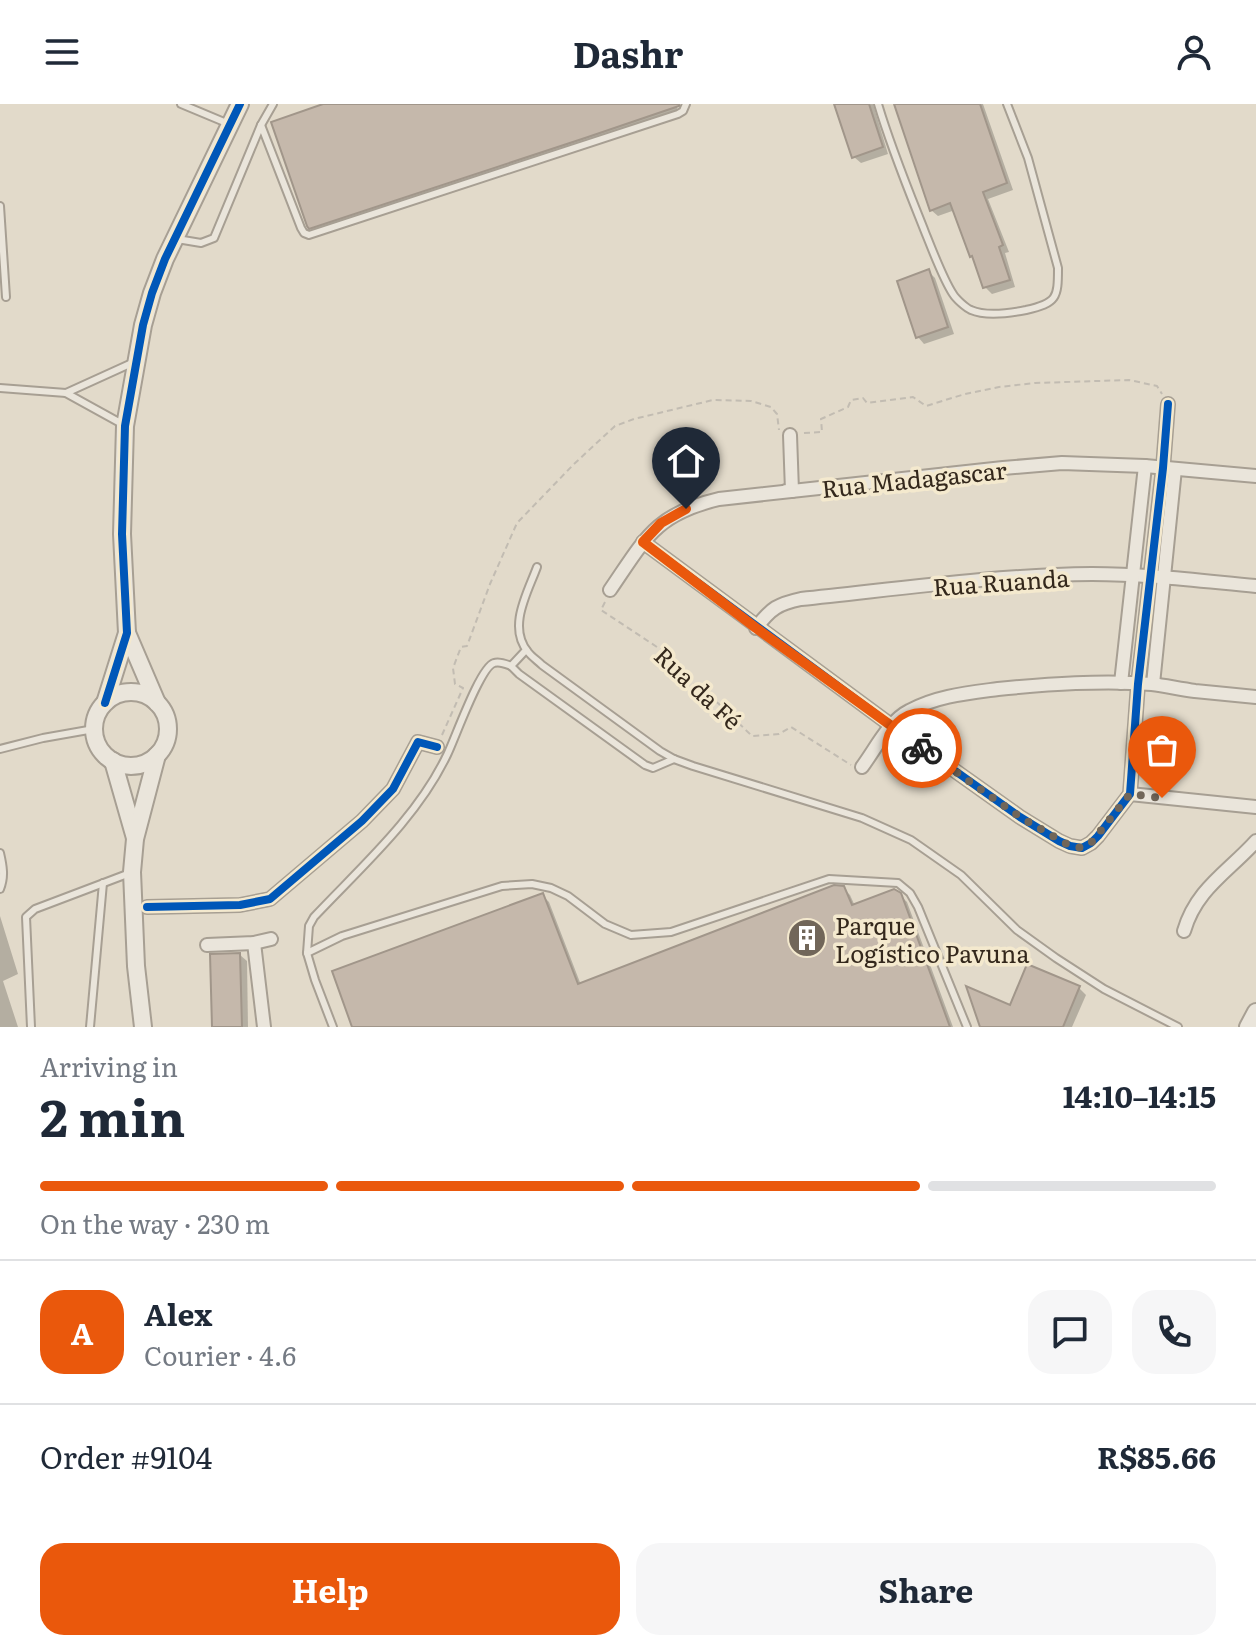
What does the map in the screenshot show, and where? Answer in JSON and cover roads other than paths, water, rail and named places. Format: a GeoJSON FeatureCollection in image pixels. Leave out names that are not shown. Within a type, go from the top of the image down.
{"type":"FeatureCollection","features":[{"type":"Feature","properties":{"kind":"street"},"geometry":{"type":"LineString","coordinates":[[143,1027],[136,966],[132,872],[135,839],[157,755],[167,739],[168,729],[167,720],[127,633],[122,534],[125,426],[135,361],[152,293],[174,239],[240,104]]}},
{"type":"Feature","properties":{"kind":"street"},"geometry":{"type":"LineString","coordinates":[[1153,684],[1169,468],[1168,404]]}},
{"type":"Feature","properties":{"kind":"street"},"geometry":{"type":"LineString","coordinates":[[789,491],[790,435]]}},
{"type":"Feature","properties":{"kind":"street","name":"Rua Madagascar"},"geometry":{"type":"LineString","coordinates":[[610,590],[643,542],[661,523],[686,509],[719,499],[1048,464],[1145,466],[1256,476]]}},
{"type":"Feature","properties":{"kind":"street"},"geometry":{"type":"LineString","coordinates":[[1121,683],[1145,466]]}},
{"type":"Feature","properties":{"kind":"street"},"geometry":{"type":"LineString","coordinates":[[643,542],[756,628],[1020,817],[1070,846],[1082,848],[1091,843],[1130,794],[1149,577],[1169,468]]}},
{"type":"Feature","properties":{"kind":"street","name":"Rua Ruanda"},"geometry":{"type":"LineString","coordinates":[[756,628],[767,613],[777,606],[801,599],[1052,575],[1132,575],[1256,586]]}},
{"type":"Feature","properties":{"kind":"street"},"geometry":{"type":"LineString","coordinates":[[127,633],[94,729],[99,748],[122,765],[141,765],[157,755]]}},
{"type":"Feature","properties":{"kind":"street"},"geometry":{"type":"LineString","coordinates":[[862,767],[897,719],[932,700],[958,695],[1059,684],[1121,683],[1256,697]]}},
{"type":"Feature","properties":{"kind":"street"},"geometry":{"type":"LineString","coordinates":[[105,703],[131,692],[157,703]]}},
{"type":"Feature","properties":{"kind":"street"},"geometry":{"type":"LineString","coordinates":[[147,907],[240,905],[270,899],[362,821],[393,789],[418,742],[437,747]]}},
{"type":"Feature","properties":{"kind":"street"},"geometry":{"type":"LineString","coordinates":[[113,761],[135,839]]}},
{"type":"Feature","properties":{"kind":"street"},"geometry":{"type":"LineString","coordinates":[[1130,794],[1256,807]]}},
{"type":"Feature","properties":{"kind":"street"},"geometry":{"type":"LineString","coordinates":[[1184,931],[1188,915],[1208,887],[1256,841]]}},
{"type":"Feature","properties":{"kind":"street"},"geometry":{"type":"LineString","coordinates":[[207,945],[271,939]]}},
{"type":"Feature","properties":{"kind":"street"},"geometry":{"type":"LineString","coordinates":[[254,943],[264,1027]]}},
{"type":"Feature","properties":{"kind":"street"},"geometry":{"type":"LineString","coordinates":[[1248,1027],[1256,1012]]}},
{"type":"Feature","properties":{"kind":"lane"},"geometry":{"type":"LineString","coordinates":[[181,104],[230,124]]}},
{"type":"Feature","properties":{"kind":"lane"},"geometry":{"type":"LineString","coordinates":[[174,239],[201,243],[214,238],[261,125],[273,104]]}},
{"type":"Feature","properties":{"kind":"lane"},"geometry":{"type":"LineString","coordinates":[[261,125],[301,228],[309,235],[678,114],[686,104]]}},
{"type":"Feature","properties":{"kind":"lane"},"geometry":{"type":"LineString","coordinates":[[878,104],[915,207],[953,295],[971,310],[987,313],[1014,312],[1047,305],[1058,285],[1058,268],[1028,158],[1007,104]]}},
{"type":"Feature","properties":{"kind":"lane"},"geometry":{"type":"LineString","coordinates":[[0,206],[6,297]]}},
{"type":"Feature","properties":{"kind":"lane"},"geometry":{"type":"LineString","coordinates":[[66,393],[135,361]]}},
{"type":"Feature","properties":{"kind":"lane"},"geometry":{"type":"LineString","coordinates":[[0,388],[66,393],[125,426]]}},
{"type":"Feature","properties":{"kind":"lane"},"geometry":{"type":"LineString","coordinates":[[537,567],[518,625],[526,650],[542,665],[674,759],[862,818],[911,840],[961,875],[1017,930],[1056,958],[1104,989],[1178,1027]]}},
{"type":"Feature","properties":{"kind":"lane"},"geometry":{"type":"LineString","coordinates":[[511,666],[526,650]]}},
{"type":"Feature","properties":{"kind":"lane"},"geometry":{"type":"LineString","coordinates":[[333,1027],[307,953],[309,926],[415,806],[437,776],[482,673],[493,663],[502,662],[511,666],[645,765],[653,768],[674,759]]}},
{"type":"Feature","properties":{"kind":"lane"},"geometry":{"type":"LineString","coordinates":[[0,749],[94,729]]}},
{"type":"Feature","properties":{"kind":"lane"},"geometry":{"type":"LineString","coordinates":[[0,853],[3,881],[0,889]]}},
{"type":"Feature","properties":{"kind":"lane"},"geometry":{"type":"LineString","coordinates":[[31,1027],[26,917],[35,909],[132,872]]}},
{"type":"Feature","properties":{"kind":"lane"},"geometry":{"type":"LineString","coordinates":[[307,953],[342,936],[502,886],[532,884],[551,888],[568,896],[605,924],[631,935],[671,932],[829,879],[881,880],[898,883],[910,893],[967,1027]]}},
{"type":"Feature","properties":{"kind":"lane"},"geometry":{"type":"LineString","coordinates":[[90,1027],[103,883]]}},
{"type":"Feature","properties":{"kind":"place","name":"Parque Logístico Pavuna"},"geometry":{"type":"Point","coordinates":[807,938]}}]}
